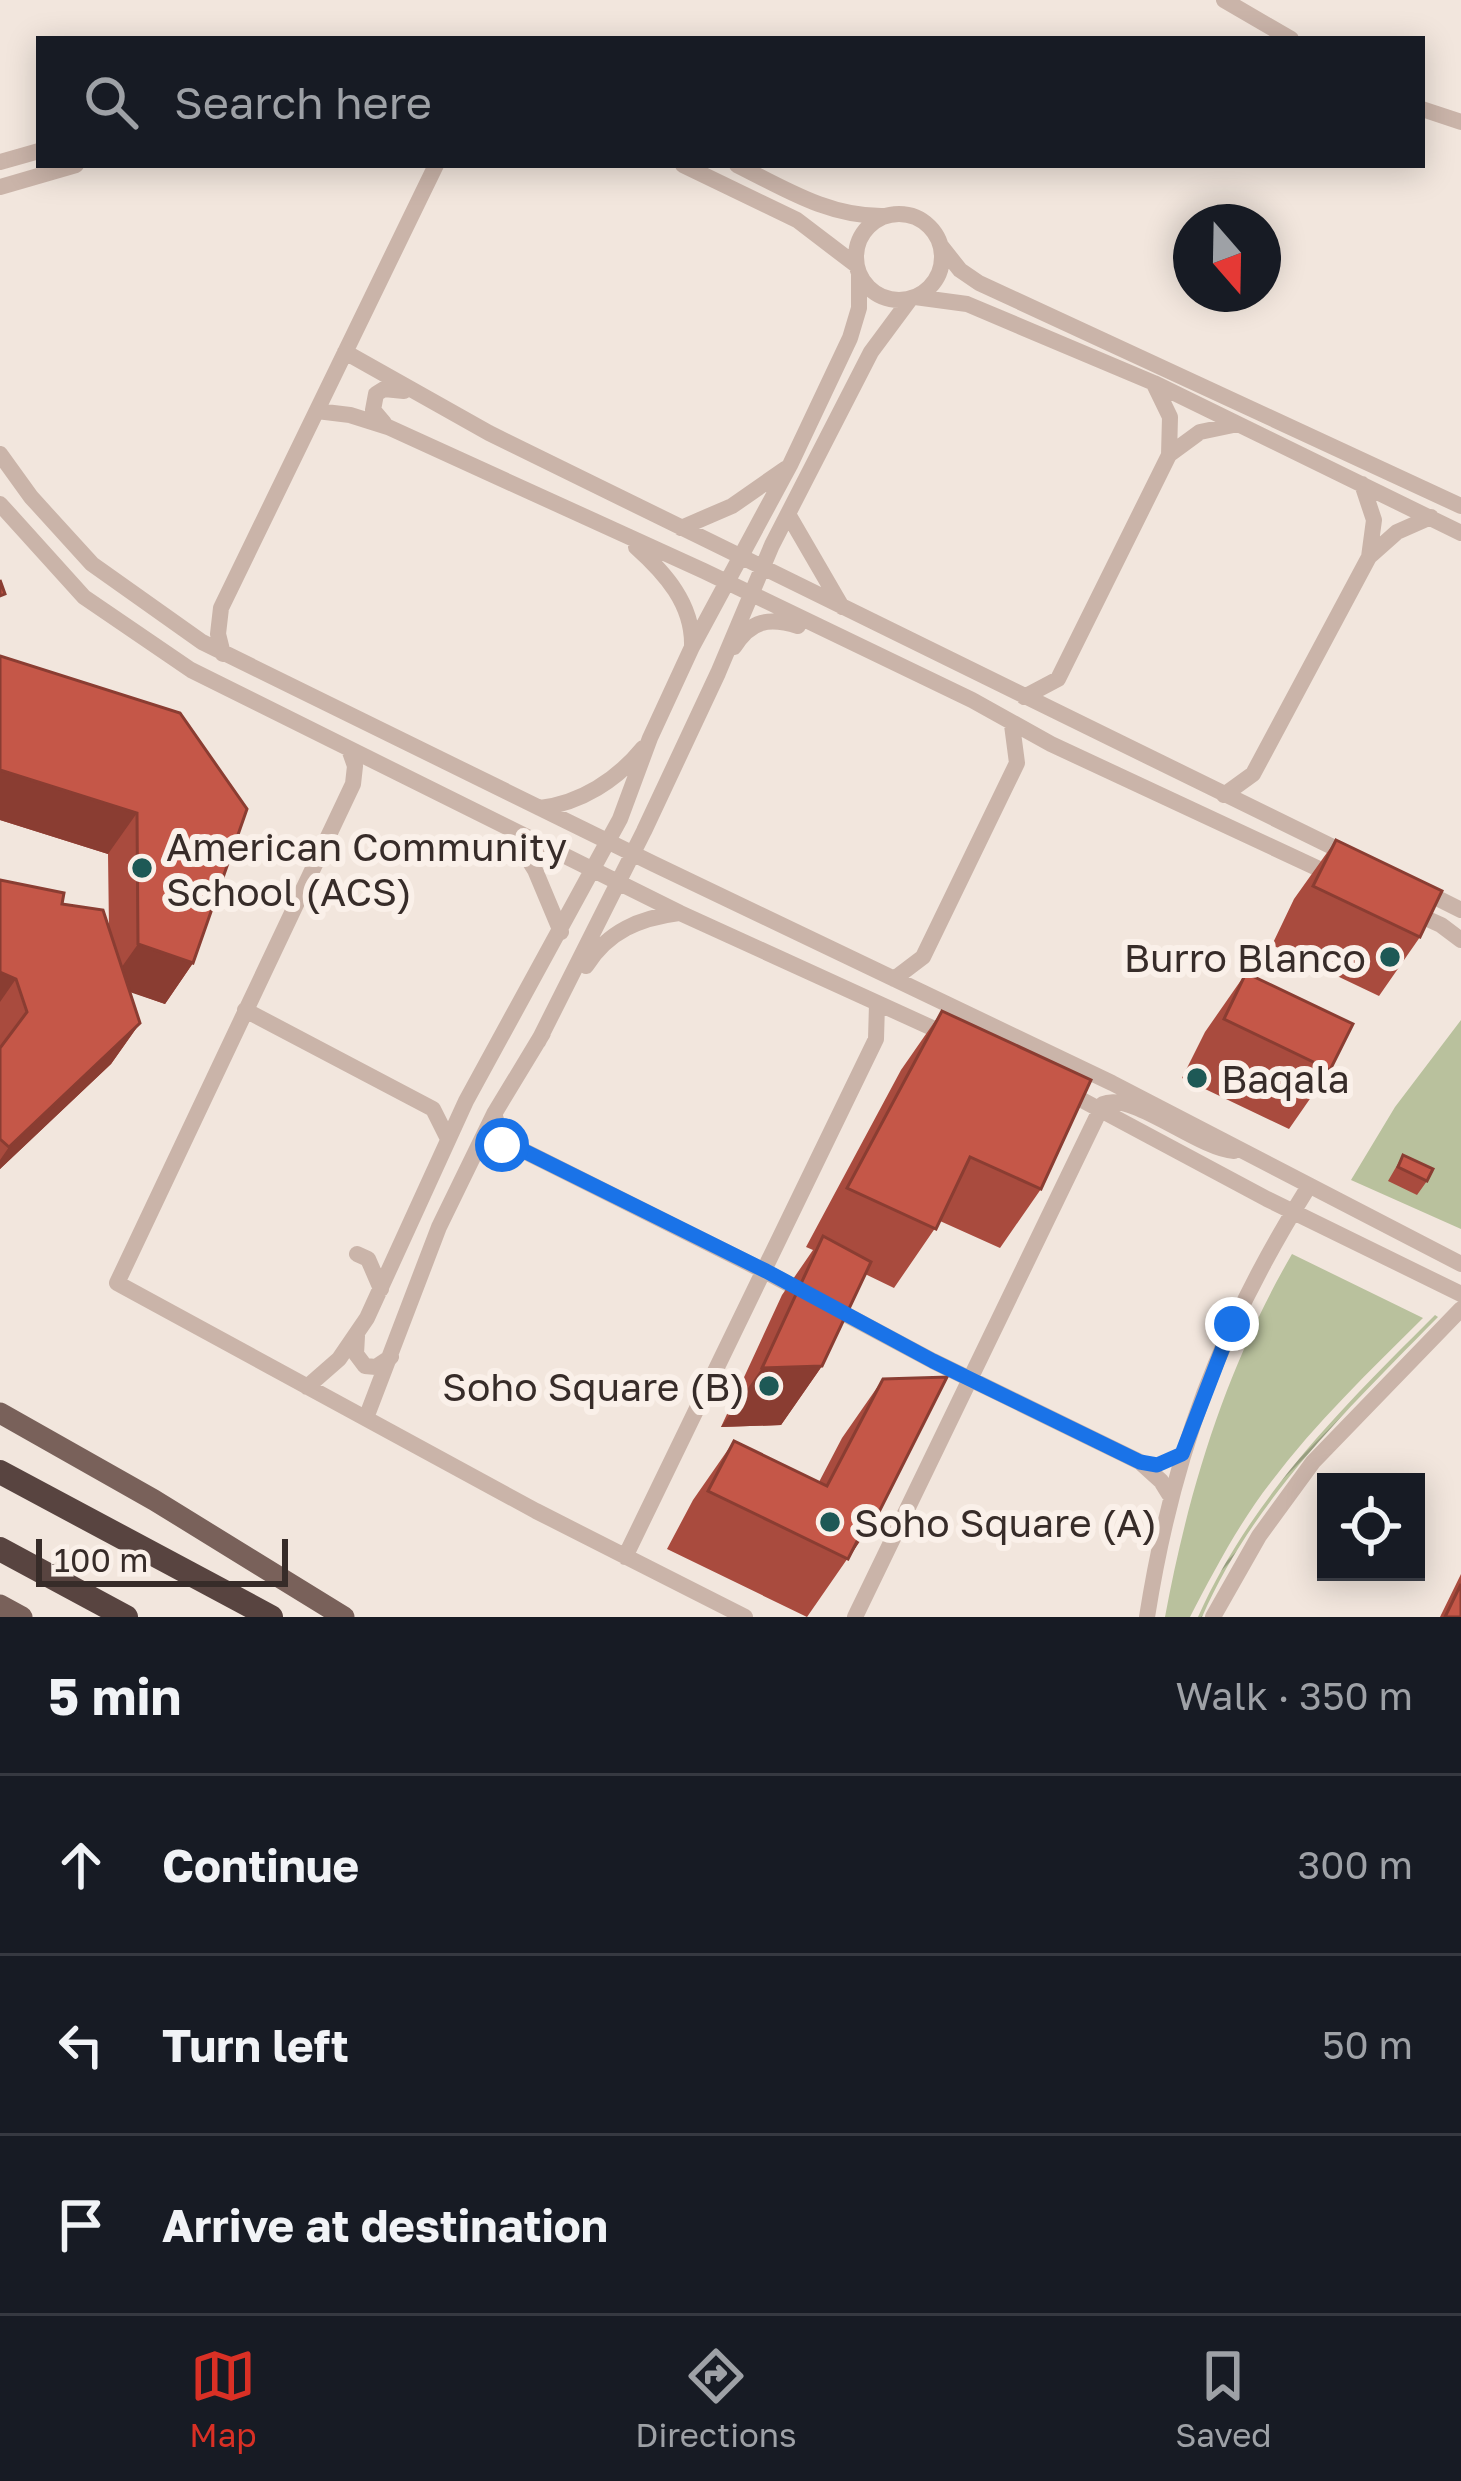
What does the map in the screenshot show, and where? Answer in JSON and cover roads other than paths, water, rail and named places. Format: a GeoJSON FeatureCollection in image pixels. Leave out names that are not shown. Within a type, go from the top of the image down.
{"type":"FeatureCollection","features":[{"type":"Feature","properties":{"kind":"highway"},"geometry":{"type":"LineString","coordinates":[[0,1472],[271,1617]]}},
{"type":"Feature","properties":{"kind":"highway"},"geometry":{"type":"LineString","coordinates":[[0,1550],[126,1617]]}},
{"type":"Feature","properties":{"kind":"main road"},"geometry":{"type":"LineString","coordinates":[[0,1413],[154,1499],[344,1617]]}},
{"type":"Feature","properties":{"kind":"main road"},"geometry":{"type":"LineString","coordinates":[[0,1605],[22,1617]]}},
{"type":"Feature","properties":{"kind":"street"},"geometry":{"type":"LineString","coordinates":[[1224,0],[1286,36]]}},
{"type":"Feature","properties":{"kind":"street"},"geometry":{"type":"LineString","coordinates":[[1425,110],[1461,122]]}},
{"type":"Feature","properties":{"kind":"street"},"geometry":{"type":"LineString","coordinates":[[0,162],[36,152]]}},
{"type":"Feature","properties":{"kind":"street"},"geometry":{"type":"LineString","coordinates":[[0,187],[66,168]]}},
{"type":"Feature","properties":{"kind":"street"},"geometry":{"type":"LineString","coordinates":[[223,654],[218,634],[221,608],[434,168]]}},
{"type":"Feature","properties":{"kind":"street"},"geometry":{"type":"LineString","coordinates":[[689,168],[797,220],[858,270],[881,296],[967,304],[1154,383],[1461,533]]}},
{"type":"Feature","properties":{"kind":"street"},"geometry":{"type":"LineString","coordinates":[[743,168],[824,208],[854,215],[905,214],[924,221],[960,270],[979,283],[1461,506]]}},
{"type":"Feature","properties":{"kind":"street"},"geometry":{"type":"LineString","coordinates":[[307,1387],[357,1335],[466,1101],[608,841],[692,647],[790,465],[855,323],[862,235],[885,216]]}},
{"type":"Feature","properties":{"kind":"street"},"geometry":{"type":"LineString","coordinates":[[538,1042],[718,673],[748,593],[872,352],[913,298],[938,276],[941,246]]}},
{"type":"Feature","properties":{"kind":"street"},"geometry":{"type":"LineString","coordinates":[[345,352],[411,392],[681,529],[1362,862]]}},
{"type":"Feature","properties":{"kind":"street"},"geometry":{"type":"LineString","coordinates":[[1024,697],[1058,680],[1169,454],[1170,417],[1154,383]]}},
{"type":"Feature","properties":{"kind":"street"},"geometry":{"type":"LineString","coordinates":[[388,427],[373,410],[376,394],[393,388],[411,392]]}},
{"type":"Feature","properties":{"kind":"street"},"geometry":{"type":"LineString","coordinates":[[317,411],[388,427],[727,583],[1051,744],[1340,878]]}},
{"type":"Feature","properties":{"kind":"street"},"geometry":{"type":"LineString","coordinates":[[1169,454],[1200,433],[1238,424]]}},
{"type":"Feature","properties":{"kind":"street"},"geometry":{"type":"LineString","coordinates":[[0,454],[31,497],[92,564],[223,654],[1112,1083],[1461,1264]]}},
{"type":"Feature","properties":{"kind":"street"},"geometry":{"type":"LineString","coordinates":[[681,529],[732,506],[790,465]]}},
{"type":"Feature","properties":{"kind":"street"},"geometry":{"type":"LineString","coordinates":[[1362,484],[1374,520],[1369,557]]}},
{"type":"Feature","properties":{"kind":"street"},"geometry":{"type":"LineString","coordinates":[[0,504],[63,577],[118,623],[191,670],[680,913],[965,1042]]}},
{"type":"Feature","properties":{"kind":"street"},"geometry":{"type":"LineString","coordinates":[[788,514],[842,608]]}},
{"type":"Feature","properties":{"kind":"street"},"geometry":{"type":"LineString","coordinates":[[1224,795],[1253,774],[1369,557],[1397,532],[1431,518]]}},
{"type":"Feature","properties":{"kind":"street"},"geometry":{"type":"LineString","coordinates":[[610,529],[669,580],[690,622],[692,647]]}},
{"type":"Feature","properties":{"kind":"street"},"geometry":{"type":"LineString","coordinates":[[186,632],[221,608]]}},
{"type":"Feature","properties":{"kind":"street"},"geometry":{"type":"LineString","coordinates":[[718,673],[742,635],[759,622],[780,620],[845,640]]}},
{"type":"Feature","properties":{"kind":"street"},"geometry":{"type":"LineString","coordinates":[[1058,680],[1067,718]]}},
{"type":"Feature","properties":{"kind":"street"},"geometry":{"type":"LineString","coordinates":[[928,996],[923,957],[1017,763],[1012,724]]}},
{"type":"Feature","properties":{"kind":"street"},"geometry":{"type":"LineString","coordinates":[[540,808],[566,803],[602,785],[629,764],[650,738]]}},
{"type":"Feature","properties":{"kind":"street"},"geometry":{"type":"LineString","coordinates":[[1017,763],[1051,744]]}},
{"type":"Feature","properties":{"kind":"street"},"geometry":{"type":"LineString","coordinates":[[350,749],[353,784],[117,1283],[745,1617]]}},
{"type":"Feature","properties":{"kind":"street"},"geometry":{"type":"LineString","coordinates":[[353,784],[387,766]]}},
{"type":"Feature","properties":{"kind":"street"},"geometry":{"type":"LineString","coordinates":[[1253,774],[1265,814]]}},
{"type":"Feature","properties":{"kind":"street"},"geometry":{"type":"LineString","coordinates":[[508,827],[535,870],[561,932]]}},
{"type":"Feature","properties":{"kind":"street"},"geometry":{"type":"LineString","coordinates":[[1401,881],[1461,910]]}},
{"type":"Feature","properties":{"kind":"street"},"geometry":{"type":"LineString","coordinates":[[1401,906],[1461,940]]}},
{"type":"Feature","properties":{"kind":"street"},"geometry":{"type":"LineString","coordinates":[[366,1418],[430,1248],[494,1114],[538,1042],[596,951],[610,938],[643,920],[680,913]]}},
{"type":"Feature","properties":{"kind":"street"},"geometry":{"type":"LineString","coordinates":[[894,979],[923,957]]}},
{"type":"Feature","properties":{"kind":"street"},"geometry":{"type":"LineString","coordinates":[[626,1557],[876,1039],[877,1004]]}},
{"type":"Feature","properties":{"kind":"street"},"geometry":{"type":"LineString","coordinates":[[245,1010],[433,1109],[448,1139]]}},
{"type":"Feature","properties":{"kind":"street"},"geometry":{"type":"LineString","coordinates":[[876,1039],[909,1020]]}},
{"type":"Feature","properties":{"kind":"street"},"geometry":{"type":"LineString","coordinates":[[1023,1062],[1088,1089],[1112,1083]]}},
{"type":"Feature","properties":{"kind":"street"},"geometry":{"type":"LineString","coordinates":[[1041,1078],[1461,1294]]}},
{"type":"Feature","properties":{"kind":"street"},"geometry":{"type":"LineString","coordinates":[[433,1109],[466,1101]]}},
{"type":"Feature","properties":{"kind":"street"},"geometry":{"type":"LineString","coordinates":[[855,1617],[1100,1109],[1108,1101],[1121,1101],[1216,1148],[1245,1150]]}},
{"type":"Feature","properties":{"kind":"street"},"geometry":{"type":"LineString","coordinates":[[494,1114],[512,1145],[1140,1462],[1169,1494]]}},
{"type":"Feature","properties":{"kind":"street"},"geometry":{"type":"LineString","coordinates":[[474,1153],[512,1145]]}},
{"type":"Feature","properties":{"kind":"street"},"geometry":{"type":"LineString","coordinates":[[1148,1617],[1169,1494],[1182,1454],[1232,1324],[1309,1186]]}},
{"type":"Feature","properties":{"kind":"street"},"geometry":{"type":"LineString","coordinates":[[381,1289],[363,1256],[398,1250]]}},
{"type":"Feature","properties":{"kind":"street"},"geometry":{"type":"LineString","coordinates":[[1214,1617],[1258,1536],[1313,1462],[1461,1309]]}},
{"type":"Feature","properties":{"kind":"street"},"geometry":{"type":"LineString","coordinates":[[357,1335],[356,1354],[365,1366],[391,1358]]}},
{"type":"Feature","properties":{"kind":"street"},"geometry":{"type":"LineString","coordinates":[[1140,1462],[1157,1465],[1182,1454]]}},
{"type":"Feature","properties":{"kind":"place","name":"American Community School (ACS)"},"geometry":{"type":"Point","coordinates":[142,868]}},
{"type":"Feature","properties":{"kind":"place","name":"Burro Blanco"},"geometry":{"type":"Point","coordinates":[1390,957]}},
{"type":"Feature","properties":{"kind":"place","name":"Baqala"},"geometry":{"type":"Point","coordinates":[1197,1078]}},
{"type":"Feature","properties":{"kind":"place","name":"Soho Square (B)"},"geometry":{"type":"Point","coordinates":[769,1386]}},
{"type":"Feature","properties":{"kind":"place","name":"Soho Square (A)"},"geometry":{"type":"Point","coordinates":[830,1522]}}]}
